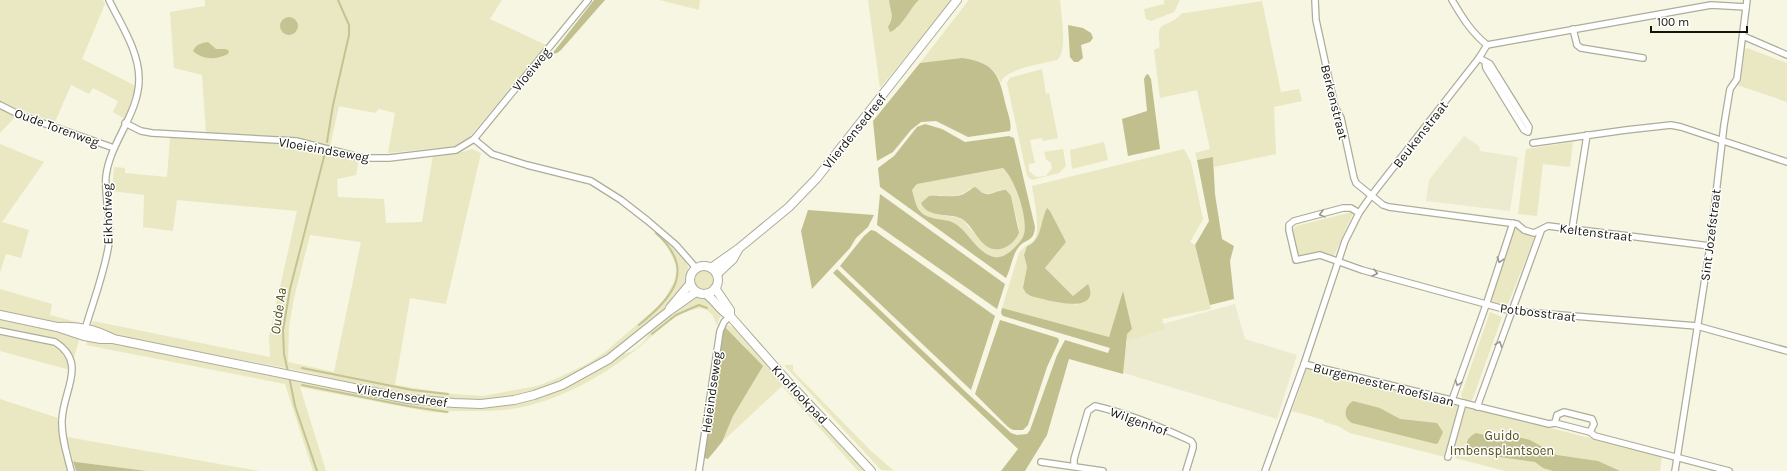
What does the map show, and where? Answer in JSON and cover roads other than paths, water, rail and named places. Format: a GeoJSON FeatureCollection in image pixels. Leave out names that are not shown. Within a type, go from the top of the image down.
{"type":"FeatureCollection","features":[{"type":"Feature","properties":{"kind":"main road","name":"Vlierdensedreef"},"geometry":{"type":"LineString","coordinates":[[711,268],[738,249],[789,206],[817,178],[957,0]]}},
{"type":"Feature","properties":{"kind":"main road","name":"Vlierdensedreef"},"geometry":{"type":"LineString","coordinates":[[717,274],[733,259],[738,249]]}},
{"type":"Feature","properties":{"kind":"main road"},"geometry":{"type":"LineString","coordinates":[[704,266],[711,268],[717,274],[718,279],[715,288],[706,294],[696,292],[690,284],[690,275],[696,268],[704,266]]}},
{"type":"Feature","properties":{"kind":"main road","name":"Vlierdensedreef"},"geometry":{"type":"LineString","coordinates":[[669,311],[690,284]]}},
{"type":"Feature","properties":{"kind":"main road","name":"Knoflookpad"},"geometry":{"type":"LineString","coordinates":[[715,288],[730,310],[730,316]]}},
{"type":"Feature","properties":{"kind":"main road","name":"Vlierdensedreef"},"geometry":{"type":"LineString","coordinates":[[0,315],[57,328],[84,336],[101,339],[113,339],[408,398],[468,403],[514,400],[562,385],[590,371],[622,350],[669,311],[696,292]]}},
{"type":"Feature","properties":{"kind":"main road","name":"Knoflookpad"},"geometry":{"type":"LineString","coordinates":[[706,294],[712,298],[725,314],[730,316],[784,378],[871,471]]}},
{"type":"Feature","properties":{"kind":"street","name":"Eikhofweg"},"geometry":{"type":"LineString","coordinates":[[86,326],[109,242],[106,176],[114,148],[136,100],[139,78],[136,54],[109,0]]}},
{"type":"Feature","properties":{"kind":"street","name":"Vloeiweg"},"geometry":{"type":"LineString","coordinates":[[474,139],[588,0]]}},
{"type":"Feature","properties":{"kind":"street","name":"Berkenstraat"},"geometry":{"type":"LineString","coordinates":[[1315,0],[1316,20],[1335,107],[1341,118],[1354,178],[1356,183],[1372,196]]}},
{"type":"Feature","properties":{"kind":"street"},"geometry":{"type":"LineString","coordinates":[[1452,0],[1470,29],[1487,45],[1551,35],[1573,29],[1582,29],[1711,5],[1746,7]]}},
{"type":"Feature","properties":{"kind":"street","name":"Sint Jozefstraat"},"geometry":{"type":"LineString","coordinates":[[1675,471],[1676,456],[1710,246],[1721,140],[1730,89],[1737,79],[1747,0]]}},
{"type":"Feature","properties":{"kind":"street"},"geometry":{"type":"LineString","coordinates":[[1573,29],[1578,45],[1581,48],[1643,58]]}},
{"type":"Feature","properties":{"kind":"street"},"geometry":{"type":"LineString","coordinates":[[1743,36],[1787,55]]}},
{"type":"Feature","properties":{"kind":"street","name":"Beukenstraat"},"geometry":{"type":"LineString","coordinates":[[1265,471],[1304,364],[1345,241],[1359,212],[1479,58],[1487,45]]}},
{"type":"Feature","properties":{"kind":"street"},"geometry":{"type":"LineString","coordinates":[[1479,58],[1490,64],[1529,127],[1528,132],[1524,130],[1486,68],[1485,62]]}},
{"type":"Feature","properties":{"kind":"street","name":"Oude Torenweg"},"geometry":{"type":"LineString","coordinates":[[0,105],[20,115],[114,148]]}},
{"type":"Feature","properties":{"kind":"street","name":"Vloeieindseweg"},"geometry":{"type":"LineString","coordinates":[[125,123],[141,131],[152,133],[296,141],[363,158],[389,158],[456,150],[474,139]]}},
{"type":"Feature","properties":{"kind":"street"},"geometry":{"type":"LineString","coordinates":[[1533,143],[1671,125],[1787,162]]}},
{"type":"Feature","properties":{"kind":"street"},"geometry":{"type":"LineString","coordinates":[[1572,230],[1587,135]]}},
{"type":"Feature","properties":{"kind":"street"},"geometry":{"type":"LineString","coordinates":[[474,139],[492,154],[527,165],[591,181],[621,200],[648,221],[676,245],[696,268]]}},
{"type":"Feature","properties":{"kind":"street","name":"Keltenstraat"},"geometry":{"type":"LineString","coordinates":[[1372,196],[1383,205],[1389,207],[1513,223],[1529,232],[1534,233],[1541,231],[1548,226],[1710,246]]}},
{"type":"Feature","properties":{"kind":"street","name":"Potbosstraat"},"geometry":{"type":"LineString","coordinates":[[1359,212],[1352,208],[1343,208],[1294,221],[1290,225],[1290,237],[1296,260],[1320,255],[1362,270],[1511,311],[1697,326],[1787,351]]}},
{"type":"Feature","properties":{"kind":"street"},"geometry":{"type":"LineString","coordinates":[[1452,400],[1513,223]]}},
{"type":"Feature","properties":{"kind":"street"},"geometry":{"type":"LineString","coordinates":[[1477,407],[1541,231]]}},
{"type":"Feature","properties":{"kind":"street","name":"Heieindseweg"},"geometry":{"type":"LineString","coordinates":[[699,471],[720,331],[724,322],[730,316]]}},
{"type":"Feature","properties":{"kind":"street"},"geometry":{"type":"LineString","coordinates":[[0,331],[55,342],[67,352],[73,368],[64,402],[62,421],[63,438],[71,471]]}},
{"type":"Feature","properties":{"kind":"street","name":"Burgemeester Roefslaan"},"geometry":{"type":"LineString","coordinates":[[1304,364],[1549,424],[1555,423],[1590,432],[1595,436],[1729,471]]}},
{"type":"Feature","properties":{"kind":"street","name":"Burgemeester Roefslaan"},"geometry":{"type":"LineString","coordinates":[[1448,457],[1463,403]]}},
{"type":"Feature","properties":{"kind":"street","name":"Wilgenhof"},"geometry":{"type":"LineString","coordinates":[[1074,466],[1074,459],[1088,411],[1095,406],[1140,418],[1191,441],[1193,448],[1186,471]]}},
{"type":"Feature","properties":{"kind":"street"},"geometry":{"type":"LineString","coordinates":[[1555,423],[1557,415],[1564,412],[1592,419],[1594,424],[1590,432]]}},
{"type":"Feature","properties":{"kind":"street"},"geometry":{"type":"LineString","coordinates":[[1041,462],[1103,471]]}},
{"type":"Feature","properties":{"kind":"waterway","name":"Oude Aa"},"geometry":{"type":"LineString","coordinates":[[327,142],[333,105],[349,35],[349,25],[338,0]]}},
{"type":"Feature","properties":{"kind":"waterway","name":"Oude Aa"},"geometry":{"type":"LineString","coordinates":[[288,372],[284,354],[283,330],[290,289],[325,153]]}},
{"type":"Feature","properties":{"kind":"waterway"},"geometry":{"type":"LineString","coordinates":[[639,325],[662,304],[676,282],[678,271],[675,259],[668,246],[656,233]]}},
{"type":"Feature","properties":{"kind":"waterway"},"geometry":{"type":"LineString","coordinates":[[652,334],[676,315],[699,305],[707,308]]}},
{"type":"Feature","properties":{"kind":"waterway"},"geometry":{"type":"LineString","coordinates":[[302,368],[412,390],[448,394]]}},
{"type":"Feature","properties":{"kind":"waterway","name":"Oude Aa"},"geometry":{"type":"LineString","coordinates":[[289,376],[295,406],[317,471]]}},
{"type":"Feature","properties":{"kind":"waterway"},"geometry":{"type":"LineString","coordinates":[[302,385],[408,406],[447,412]]}},
{"type":"Feature","properties":{"kind":"park label","name":"Guido Imbensplantsoen"},"geometry":{"type":"Point","coordinates":[1502,442]}}]}
